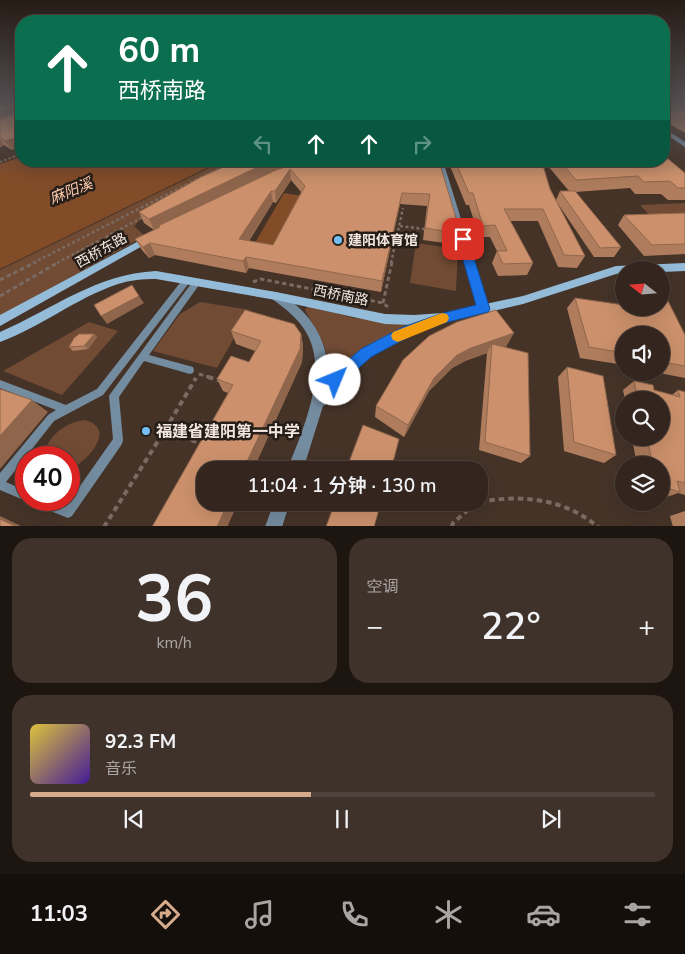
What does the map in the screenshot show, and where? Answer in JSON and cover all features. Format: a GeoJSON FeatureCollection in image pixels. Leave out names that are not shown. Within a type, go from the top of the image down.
{"type":"FeatureCollection","features":[{"type":"Feature","properties":{"kind":"main road","name":"西桥东路"},"geometry":{"type":"LineString","coordinates":[[0,322],[163,232]]}},
{"type":"Feature","properties":{"kind":"main road","name":"西桥南路"},"geometry":{"type":"LineString","coordinates":[[0,337],[28,325],[107,284],[142,274],[276,296],[352,313],[400,319],[443,318],[523,300],[616,270],[685,267]]}},
{"type":"Feature","properties":{"kind":"street"},"geometry":{"type":"LineString","coordinates":[[670,134],[685,145]]}},
{"type":"Feature","properties":{"kind":"street"},"geometry":{"type":"LineString","coordinates":[[441,167],[483,309]]}},
{"type":"Feature","properties":{"kind":"street"},"geometry":{"type":"LineString","coordinates":[[276,296],[288,303],[307,322],[321,354],[323,371],[316,414]]}},
{"type":"Feature","properties":{"kind":"street"},"geometry":{"type":"LineString","coordinates":[[298,461],[328,388],[354,361],[407,331],[443,318]]}},
{"type":"Feature","properties":{"kind":"street"},"geometry":{"type":"LineString","coordinates":[[273,526],[279,511]]}},
{"type":"Feature","properties":{"kind":"lane"},"geometry":{"type":"LineString","coordinates":[[80,495],[118,440],[114,396],[191,282]]}},
{"type":"Feature","properties":{"kind":"lane"},"geometry":{"type":"LineString","coordinates":[[0,481],[50,418],[100,392],[191,282]]}},
{"type":"Feature","properties":{"kind":"lane"},"geometry":{"type":"LineString","coordinates":[[142,357],[190,370]]}},
{"type":"Feature","properties":{"kind":"lane"},"geometry":{"type":"LineString","coordinates":[[0,384],[66,410]]}},
{"type":"Feature","properties":{"kind":"lane"},"geometry":{"type":"LineString","coordinates":[[0,485],[15,491]]}},
{"type":"Feature","properties":{"kind":"path"},"geometry":{"type":"LineString","coordinates":[[0,162],[15,156]]}},
{"type":"Feature","properties":{"kind":"path"},"geometry":{"type":"LineString","coordinates":[[0,280],[222,167]]}},
{"type":"Feature","properties":{"kind":"path"},"geometry":{"type":"LineString","coordinates":[[383,303],[403,208]]}},
{"type":"Feature","properties":{"kind":"path"},"geometry":{"type":"LineString","coordinates":[[0,296],[93,242],[149,213]]}},
{"type":"Feature","properties":{"kind":"path"},"geometry":{"type":"LineString","coordinates":[[400,226],[424,229]]}},
{"type":"Feature","properties":{"kind":"path"},"geometry":{"type":"LineString","coordinates":[[236,290],[261,279],[383,303],[400,319]]}},
{"type":"Feature","properties":{"kind":"path"},"geometry":{"type":"LineString","coordinates":[[104,526],[199,374],[218,380],[221,375]]}},
{"type":"Feature","properties":{"kind":"path"},"geometry":{"type":"LineString","coordinates":[[165,430],[202,444]]}},
{"type":"Feature","properties":{"kind":"path"},"geometry":{"type":"LineString","coordinates":[[488,500],[510,497],[551,502],[592,520],[598,526]]}},
{"type":"Feature","properties":{"kind":"path"},"geometry":{"type":"LineString","coordinates":[[452,526],[468,511]]}},
{"type":"Feature","properties":{"kind":"shaded area"},"geometry":{"type":"Polygon","coordinates":[[[211,167],[242,167],[199,187],[141,219],[134,226],[145,236],[0,317],[0,270],[211,167]]]}},
{"type":"Feature","properties":{"kind":"shaded area"},"geometry":{"type":"Polygon","coordinates":[[[685,203],[685,219],[654,220],[640,205],[685,203]]]}},
{"type":"Feature","properties":{"kind":"shaded area"},"geometry":{"type":"Polygon","coordinates":[[[416,243],[458,249],[456,291],[410,283],[416,243]]]}},
{"type":"Feature","properties":{"kind":"shaded area"},"geometry":{"type":"Polygon","coordinates":[[[200,302],[250,310],[217,368],[153,351],[180,314],[200,302]]]}},
{"type":"Feature","properties":{"kind":"shaded area"},"geometry":{"type":"Polygon","coordinates":[[[308,306],[354,318],[405,323],[405,326],[334,373],[331,373],[324,345],[305,310],[308,306]]]}},
{"type":"Feature","properties":{"kind":"shaded area"},"geometry":{"type":"Polygon","coordinates":[[[89,322],[118,331],[62,395],[3,371],[89,322]]]}},
{"type":"Feature","properties":{"kind":"shaded area"},"geometry":{"type":"Polygon","coordinates":[[[85,420],[94,424],[99,431],[96,446],[80,463],[80,446],[47,446],[53,437],[64,427],[85,420]]]}},
{"type":"Feature","properties":{"kind":"water","name":"麻阳溪"},"geometry":{"type":"Polygon","coordinates":[[[15,159],[15,167],[209,167],[0,269],[0,164],[15,159]]]}},
{"type":"Feature","properties":{"kind":"water"},"geometry":{"type":"Polygon","coordinates":[[[284,193],[303,196],[274,252],[252,248],[284,193]]]}},
{"type":"Feature","properties":{"kind":"building"},"geometry":{"type":"Polygon","coordinates":[[[0,129],[15,129],[15,138],[5,141],[0,137],[0,129]]]}},
{"type":"Feature","properties":{"kind":"building"},"geometry":{"type":"Polygon","coordinates":[[[670,160],[685,173],[685,188],[678,188],[670,181],[644,182],[638,176],[576,180],[565,167],[670,167],[670,160]]]}},
{"type":"Feature","properties":{"kind":"building"},"geometry":{"type":"Polygon","coordinates":[[[224,167],[258,167],[149,219],[139,212],[201,177],[224,167]]]}},
{"type":"Feature","properties":{"kind":"building"},"geometry":{"type":"Polygon","coordinates":[[[285,167],[441,167],[456,218],[456,233],[425,228],[430,194],[402,193],[382,281],[246,257],[243,261],[150,243],[143,247],[135,239],[160,227],[158,226],[285,167]],[[290,169],[275,191],[271,191],[239,239],[273,245],[305,186],[290,169]]]}},
{"type":"Feature","properties":{"kind":"building"},"geometry":{"type":"Polygon","coordinates":[[[458,167],[543,167],[550,189],[585,256],[564,255],[543,209],[504,209],[533,263],[503,264],[497,251],[507,251],[495,225],[483,226],[473,193],[469,193],[458,167]]]}},
{"type":"Feature","properties":{"kind":"building"},"geometry":{"type":"Polygon","coordinates":[[[560,191],[575,191],[621,247],[600,248],[560,191]]]}},
{"type":"Feature","properties":{"kind":"building"},"geometry":{"type":"Polygon","coordinates":[[[685,213],[685,244],[652,245],[624,215],[685,213]]]}},
{"type":"Feature","properties":{"kind":"building"},"geometry":{"type":"Polygon","coordinates":[[[132,285],[139,296],[101,316],[94,305],[132,285]]]}},
{"type":"Feature","properties":{"kind":"building"},"geometry":{"type":"Polygon","coordinates":[[[575,298],[615,304],[615,316],[670,316],[670,305],[685,335],[685,366],[670,363],[670,326],[615,326],[615,351],[589,347],[575,298]]]}},
{"type":"Feature","properties":{"kind":"building"},"geometry":{"type":"Polygon","coordinates":[[[245,310],[294,324],[301,334],[300,349],[247,461],[196,461],[196,511],[224,511],[217,526],[153,526],[233,385],[217,379],[231,356],[249,362],[261,341],[231,331],[245,310]]]}},
{"type":"Feature","properties":{"kind":"building"},"geometry":{"type":"Polygon","coordinates":[[[496,310],[514,333],[457,355],[434,378],[408,425],[376,406],[403,360],[429,336],[457,322],[496,310]]]}},
{"type":"Feature","properties":{"kind":"building"},"geometry":{"type":"Polygon","coordinates":[[[79,334],[94,334],[84,346],[69,347],[74,338],[79,334]]]}},
{"type":"Feature","properties":{"kind":"building"},"geometry":{"type":"Polygon","coordinates":[[[492,344],[528,353],[530,456],[485,442],[492,344]]]}},
{"type":"Feature","properties":{"kind":"building"},"geometry":{"type":"Polygon","coordinates":[[[567,367],[603,376],[616,455],[574,442],[567,367]]]}},
{"type":"Feature","properties":{"kind":"building"},"geometry":{"type":"Polygon","coordinates":[[[634,381],[653,385],[654,390],[658,391],[636,391],[634,381]]]}},
{"type":"Feature","properties":{"kind":"building"},"geometry":{"type":"Polygon","coordinates":[[[0,389],[32,400],[0,436],[0,389]]]}},
{"type":"Feature","properties":{"kind":"building"},"geometry":{"type":"Polygon","coordinates":[[[678,390],[685,392],[685,483],[677,481],[680,492],[670,489],[670,456],[651,456],[649,446],[670,446],[670,394],[680,397],[678,390]]]}},
{"type":"Feature","properties":{"kind":"building"},"geometry":{"type":"Polygon","coordinates":[[[363,425],[399,439],[393,461],[349,461],[363,425]]]}},
{"type":"Feature","properties":{"kind":"building"},"geometry":{"type":"Polygon","coordinates":[[[332,511],[378,511],[374,526],[326,526],[332,511]]]}},
{"type":"Feature","properties":{"kind":"building"},"geometry":{"type":"Polygon","coordinates":[[[0,519],[15,526],[0,526],[0,519]]]}},
{"type":"Feature","properties":{"kind":"slow traffic"},"geometry":{"type":"LineString","coordinates":[[398,336],[442,318]]}},
{"type":"Feature","properties":{"kind":"place","name":"建阳体育馆"},"geometry":{"type":"Point","coordinates":[338,240]}},
{"type":"Feature","properties":{"kind":"place","name":"福建省建阳第一中学"},"geometry":{"type":"Point","coordinates":[146,431]}},
{"type":"Feature","properties":{"kind":"route"},"geometry":{"type":"LineString","coordinates":[[335,380],[354,361],[407,331],[443,318],[483,309],[463,239]]}}]}
